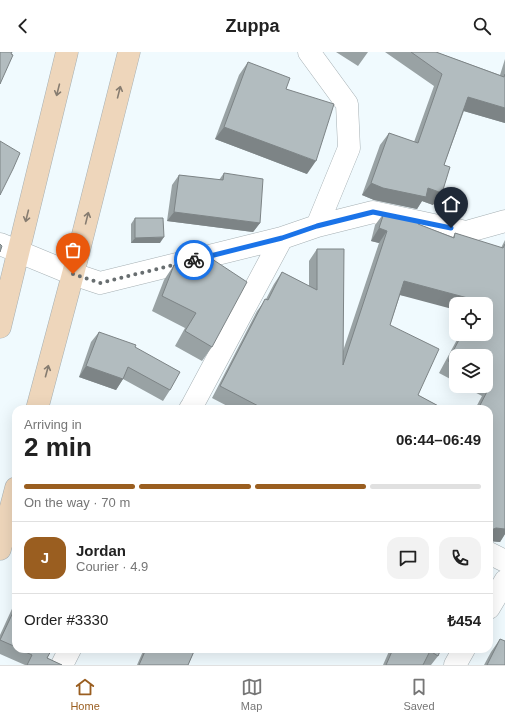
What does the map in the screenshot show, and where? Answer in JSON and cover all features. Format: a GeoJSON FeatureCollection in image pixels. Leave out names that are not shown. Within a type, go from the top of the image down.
{"type":"FeatureCollection","features":[{"type":"Feature","properties":{"kind":"main road"},"geometry":{"type":"LineString","coordinates":[[0,327],[9,248],[67,52]]}},
{"type":"Feature","properties":{"kind":"main road"},"geometry":{"type":"LineString","coordinates":[[38,405],[129,52]]}},
{"type":"Feature","properties":{"kind":"main road"},"geometry":{"type":"LineString","coordinates":[[0,549],[12,503]]}},
{"type":"Feature","properties":{"kind":"street"},"geometry":{"type":"LineString","coordinates":[[309,52],[347,104],[349,148],[317,226]]}},
{"type":"Feature","properties":{"kind":"street"},"geometry":{"type":"LineString","coordinates":[[9,248],[73,274],[100,283],[282,238],[317,226],[373,212],[466,232],[505,221]]}},
{"type":"Feature","properties":{"kind":"street"},"geometry":{"type":"LineString","coordinates":[[195,405],[282,238]]}},
{"type":"Feature","properties":{"kind":"street"},"geometry":{"type":"LineString","coordinates":[[493,555],[505,561]]}},
{"type":"Feature","properties":{"kind":"street"},"geometry":{"type":"LineString","coordinates":[[493,601],[505,581]]}},
{"type":"Feature","properties":{"kind":"street"},"geometry":{"type":"LineString","coordinates":[[62,665],[68,653]]}},
{"type":"Feature","properties":{"kind":"street"},"geometry":{"type":"LineString","coordinates":[[455,665],[462,653]]}},
{"type":"Feature","properties":{"kind":"building"},"geometry":{"type":"Polygon","coordinates":[[[0,52],[12,52],[11,54],[13,55],[0,84],[0,52]]]}},
{"type":"Feature","properties":{"kind":"building"},"geometry":{"type":"Polygon","coordinates":[[[411,52],[436,52],[504,77],[505,74],[505,108],[468,97],[444,165],[450,167],[442,193],[428,188],[426,197],[383,188],[371,183],[389,133],[418,143],[442,74],[411,52]]]}},
{"type":"Feature","properties":{"kind":"building"},"geometry":{"type":"Polygon","coordinates":[[[248,62],[290,78],[286,89],[334,104],[316,161],[224,127],[248,62]]]}},
{"type":"Feature","properties":{"kind":"building"},"geometry":{"type":"Polygon","coordinates":[[[0,141],[20,153],[0,195],[0,141]]]}},
{"type":"Feature","properties":{"kind":"building"},"geometry":{"type":"Polygon","coordinates":[[[224,173],[263,179],[260,223],[174,212],[179,175],[223,180],[224,173]]]}},
{"type":"Feature","properties":{"kind":"building"},"geometry":{"type":"Polygon","coordinates":[[[384,213],[419,221],[418,224],[454,238],[455,233],[503,248],[505,244],[505,529],[493,529],[493,405],[480,405],[486,393],[493,393],[493,349],[454,349],[458,341],[493,341],[493,297],[464,297],[404,281],[390,325],[439,349],[418,395],[437,405],[256,405],[220,386],[265,299],[268,300],[282,272],[317,290],[317,249],[344,249],[343,365],[387,231],[379,228],[384,213]]]}},
{"type":"Feature","properties":{"kind":"building"},"geometry":{"type":"Polygon","coordinates":[[[135,218],[163,218],[164,237],[135,238],[135,218]]]}},
{"type":"Feature","properties":{"kind":"building"},"geometry":{"type":"Polygon","coordinates":[[[209,257],[247,282],[212,347],[185,331],[196,313],[162,296],[174,265],[209,257]]]}},
{"type":"Feature","properties":{"kind":"building"},"geometry":{"type":"Polygon","coordinates":[[[99,332],[136,345],[135,347],[180,372],[170,390],[128,367],[123,379],[86,366],[99,332]]]}},
{"type":"Feature","properties":{"kind":"building"},"geometry":{"type":"Polygon","coordinates":[[[12,614],[12,645],[0,640],[12,614]]]}},
{"type":"Feature","properties":{"kind":"building"},"geometry":{"type":"Polygon","coordinates":[[[500,639],[505,641],[505,665],[487,665],[500,639]]]}},
{"type":"Feature","properties":{"kind":"building"},"geometry":{"type":"Polygon","coordinates":[[[28,653],[50,653],[47,658],[62,665],[27,665],[32,655],[28,653]]]}},
{"type":"Feature","properties":{"kind":"building"},"geometry":{"type":"Polygon","coordinates":[[[144,653],[193,653],[188,665],[139,665],[144,653]]]}},
{"type":"Feature","properties":{"kind":"building"},"geometry":{"type":"Polygon","coordinates":[[[391,653],[429,653],[423,665],[386,665],[391,653]]]}},
{"type":"Feature","properties":{"kind":"way so far"},"geometry":{"type":"LineString","coordinates":[[73,274],[100,283],[194,260]]}},
{"type":"Feature","properties":{"kind":"route"},"geometry":{"type":"LineString","coordinates":[[194,260],[282,238],[317,226],[373,212],[451,228]]}}]}
